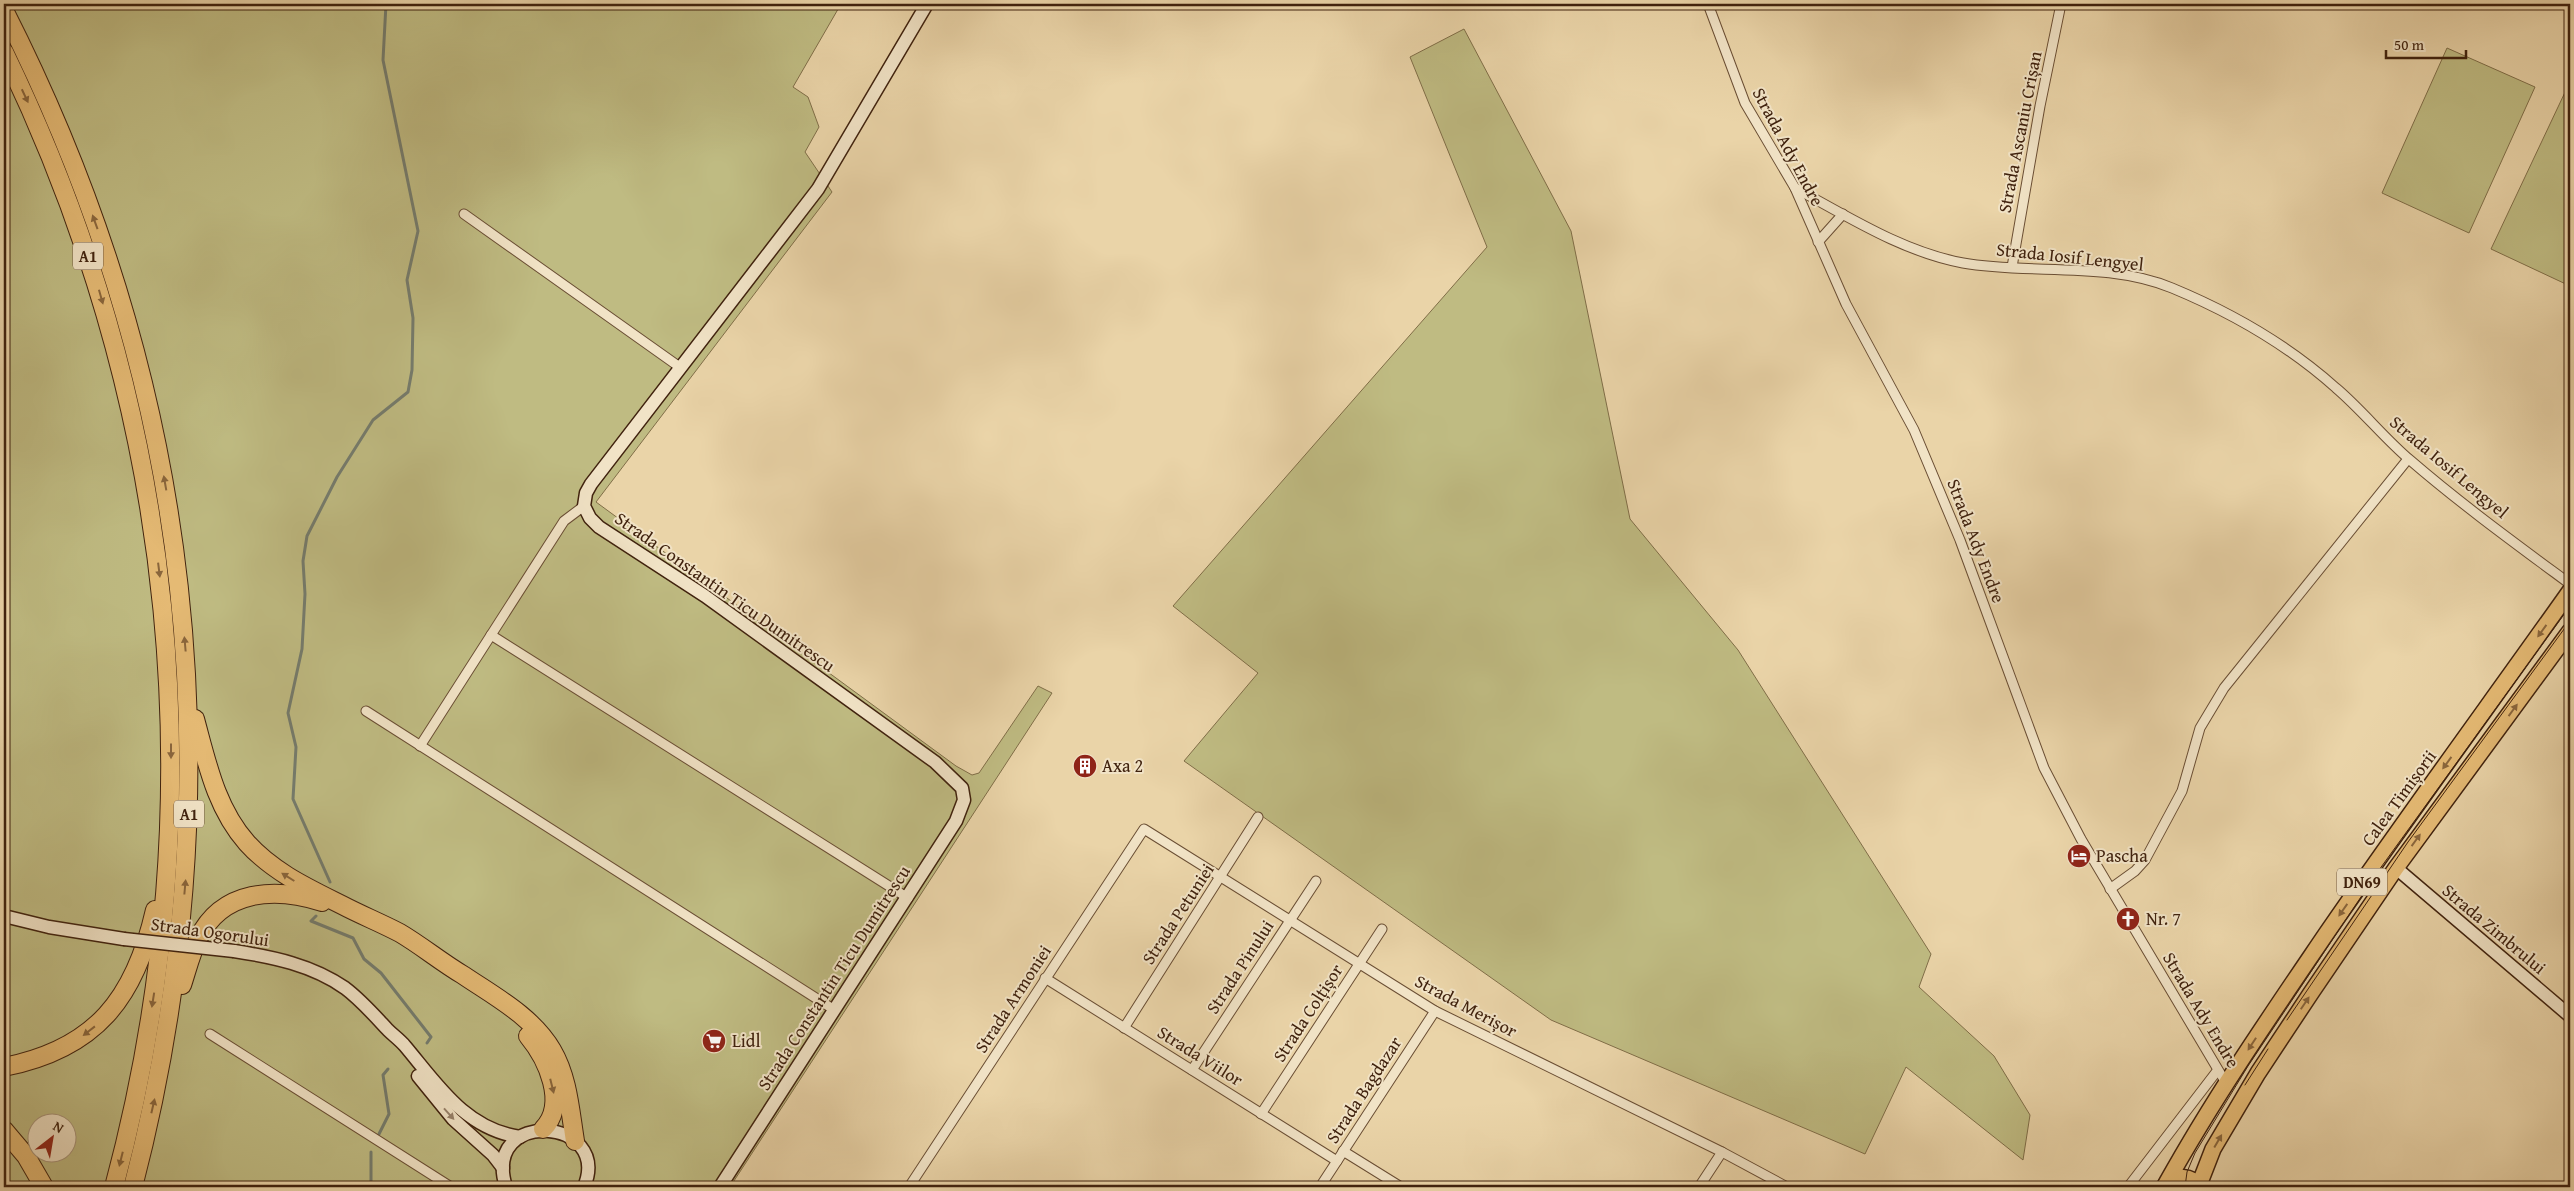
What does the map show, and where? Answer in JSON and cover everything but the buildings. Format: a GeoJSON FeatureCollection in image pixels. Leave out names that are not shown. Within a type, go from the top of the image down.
{"type":"FeatureCollection","features":[{"type":"Feature","properties":{"kind":"highway","name":"A1"},"geometry":{"type":"LineString","coordinates":[[4,10],[47,100],[77,172],[103,243],[134,343],[159,452],[173,535],[188,692],[190,779],[187,860],[180,935],[167,1029],[155,1097],[133,1187]]}},
{"type":"Feature","properties":{"kind":"highway","name":"A1"},"geometry":{"type":"LineString","coordinates":[[4,52],[45,144],[81,236],[113,341],[135,426],[154,536],[166,630],[171,737],[168,852],[162,933],[151,1016],[137,1093],[114,1187]]}},
{"type":"Feature","properties":{"kind":"highway"},"geometry":{"type":"LineString","coordinates":[[188,692],[217,795],[229,819],[247,843],[288,878],[398,933],[522,1017],[546,1042],[562,1071],[575,1141]]}},
{"type":"Feature","properties":{"kind":"highway"},"geometry":{"type":"LineString","coordinates":[[4,1067],[26,1063],[62,1048],[97,1025],[123,996],[145,949],[168,852]]}},
{"type":"Feature","properties":{"kind":"highway"},"geometry":{"type":"LineString","coordinates":[[167,1029],[199,937],[214,917],[236,901],[256,894],[284,894],[314,900],[362,916]]}},
{"type":"Feature","properties":{"kind":"highway"},"geometry":{"type":"LineString","coordinates":[[456,971],[515,1022],[537,1048],[551,1079],[555,1102],[553,1116],[543,1129]]}},
{"type":"Feature","properties":{"kind":"highway"},"geometry":{"type":"LineString","coordinates":[[4,1130],[26,1156],[44,1187]]}},
{"type":"Feature","properties":{"kind":"main road","name":"Calea Timișorii"},"geometry":{"type":"LineString","coordinates":[[2165,1185],[2221,1077],[2570,591]]}},
{"type":"Feature","properties":{"kind":"main road","name":"DN69"},"geometry":{"type":"LineString","coordinates":[[2165,1185],[2176,1178],[2185,1177],[2200,1186],[2206,1162],[2244,1096],[2396,868],[2570,631]]}},
{"type":"Feature","properties":{"kind":"street"},"geometry":{"type":"LineString","coordinates":[[420,746],[564,521],[584,506],[586,493],[591,484],[818,189],[927,4]]}},
{"type":"Feature","properties":{"kind":"street","name":"Strada Ady Endre"},"geometry":{"type":"LineString","coordinates":[[1708,4],[1745,103],[1795,188],[1846,304],[1914,430],[1960,540],[2044,768],[2110,889],[2221,1077]]}},
{"type":"Feature","properties":{"kind":"street","name":"Strada Ascaniu Crișan"},"geometry":{"type":"LineString","coordinates":[[2012,267],[2040,106],[2061,4]]}},
{"type":"Feature","properties":{"kind":"street","name":"Strada Iosif Lengyel"},"geometry":{"type":"LineString","coordinates":[[1795,188],[1904,244],[1963,263],[2131,276],[2171,288],[2213,308],[2280,344],[2312,367],[2338,389],[2408,459],[2458,500],[2570,584]]}},
{"type":"Feature","properties":{"kind":"street"},"geometry":{"type":"LineString","coordinates":[[464,214],[681,368]]}},
{"type":"Feature","properties":{"kind":"street"},"geometry":{"type":"LineString","coordinates":[[1818,242],[1843,214]]}},
{"type":"Feature","properties":{"kind":"street"},"geometry":{"type":"LineString","coordinates":[[2110,889],[2135,871],[2145,860],[2182,791],[2200,728],[2224,688],[2408,459]]}},
{"type":"Feature","properties":{"kind":"street","name":"Strada Constantin Ticu Dumitrescu"},"geometry":{"type":"LineString","coordinates":[[584,506],[590,518],[599,527],[705,596],[935,762],[957,781],[964,794],[962,807],[908,898],[833,1009],[720,1187]]}},
{"type":"Feature","properties":{"kind":"street"},"geometry":{"type":"LineString","coordinates":[[491,635],[908,898]]}},
{"type":"Feature","properties":{"kind":"street"},"geometry":{"type":"LineString","coordinates":[[366,711],[833,1009]]}},
{"type":"Feature","properties":{"kind":"street","name":"Strada Petuniei"},"geometry":{"type":"LineString","coordinates":[[1124,1028],[1258,817]]}},
{"type":"Feature","properties":{"kind":"street","name":"Strada Merișor"},"geometry":{"type":"LineString","coordinates":[[1144,828],[1220,878],[1435,1011],[1722,1152],[1787,1187]]}},
{"type":"Feature","properties":{"kind":"street","name":"Strada Armoniei"},"geometry":{"type":"LineString","coordinates":[[909,1187],[1144,828]]}},
{"type":"Feature","properties":{"kind":"street","name":"Strada Zimbrului"},"geometry":{"type":"LineString","coordinates":[[2396,868],[2570,1016]]}},
{"type":"Feature","properties":{"kind":"street","name":"Strada Pinului"},"geometry":{"type":"LineString","coordinates":[[1192,1070],[1316,881]]}},
{"type":"Feature","properties":{"kind":"street","name":"Strada Ogorului"},"geometry":{"type":"LineString","coordinates":[[4,916],[50,928],[124,939],[234,951],[292,963],[326,977],[358,999],[403,1044],[454,1104],[485,1126],[499,1133],[520,1137]]}},
{"type":"Feature","properties":{"kind":"street","name":"Strada Colțișor"},"geometry":{"type":"LineString","coordinates":[[1261,1114],[1382,929]]}},
{"type":"Feature","properties":{"kind":"street","name":"Strada Viilor"},"geometry":{"type":"LineString","coordinates":[[1045,978],[1337,1161]]}},
{"type":"Feature","properties":{"kind":"street","name":"Strada Bagdazar"},"geometry":{"type":"LineString","coordinates":[[1320,1187],[1435,1011]]}},
{"type":"Feature","properties":{"kind":"street","name":"Strada Ogorului"},"geometry":{"type":"LineString","coordinates":[[390,1032],[434,1098],[453,1119],[493,1155],[503,1168]]}},
{"type":"Feature","properties":{"kind":"street"},"geometry":{"type":"LineString","coordinates":[[210,1034],[439,1184],[450,1187]]}},
{"type":"Feature","properties":{"kind":"street"},"geometry":{"type":"LineString","coordinates":[[2128,1187],[2221,1077]]}},
{"type":"Feature","properties":{"kind":"street"},"geometry":{"type":"LineString","coordinates":[[506,1187],[503,1168],[508,1150],[520,1137],[543,1129],[560,1132],[575,1141],[584,1154],[585,1182],[596,1187]]}},
{"type":"Feature","properties":{"kind":"street"},"geometry":{"type":"LineString","coordinates":[[1343,1151],[1401,1187]]}},
{"type":"Feature","properties":{"kind":"street"},"geometry":{"type":"LineString","coordinates":[[1699,1187],[1722,1152]]}},
{"type":"Feature","properties":{"kind":"shaded area"},"geometry":{"type":"Polygon","coordinates":[[[4,4],[841,4],[793,87],[808,97],[819,127],[805,152],[832,192],[596,502],[956,766],[972,775],[979,773],[1038,686],[1052,693],[730,1187],[4,1187],[4,4]]]}},
{"type":"Feature","properties":{"kind":"shaded area"},"geometry":{"type":"Polygon","coordinates":[[[1464,29],[1571,231],[1630,519],[1738,650],[1931,954],[1919,987],[1994,1056],[2030,1115],[2023,1160],[1906,1067],[1865,1154],[1551,1020],[1184,761],[1258,673],[1173,606],[1487,247],[1410,57],[1464,29]]]}},
{"type":"Feature","properties":{"kind":"shaded area"},"geometry":{"type":"Polygon","coordinates":[[[2447,48],[2535,87],[2469,233],[2382,193],[2447,48]]]}},
{"type":"Feature","properties":{"kind":"shaded area"},"geometry":{"type":"Polygon","coordinates":[[[2567,88],[2570,90],[2570,286],[2491,249],[2567,88]]]}},
{"type":"Feature","properties":{"kind":"waterway"},"geometry":{"type":"LineString","coordinates":[[330,882],[293,799],[296,747],[288,713],[302,649],[305,594],[303,561],[307,536],[337,477],[373,420],[408,392],[412,370],[413,318],[407,280],[418,231],[383,60],[386,4]]}},
{"type":"Feature","properties":{"kind":"waterway"},"geometry":{"type":"LineString","coordinates":[[316,916],[311,921],[353,938],[364,959],[381,973],[431,1037],[427,1043]]}},
{"type":"Feature","properties":{"kind":"waterway"},"geometry":{"type":"LineString","coordinates":[[379,1134],[389,1114],[383,1075],[388,1069]]}},
{"type":"Feature","properties":{"kind":"waterway"},"geometry":{"type":"LineString","coordinates":[[371,1152],[371,1187]]}},
{"type":"Feature","properties":{"kind":"tram line"},"geometry":{"type":"LineString","coordinates":[[2185,1187],[2187,1172],[2195,1153],[2248,1066],[2379,870],[2570,606]]}},
{"type":"Feature","properties":{"kind":"tram line"},"geometry":{"type":"LineString","coordinates":[[2287,1020],[2408,842],[2570,621]]}},
{"type":"Feature","properties":{"kind":"tram line"},"geometry":{"type":"LineString","coordinates":[[2245,1085],[2268,1049]]}},
{"type":"Feature","properties":{"kind":"place","name":"Axa 2"},"geometry":{"type":"Point","coordinates":[1085,766]}},
{"type":"Feature","properties":{"kind":"place","name":"Pascha"},"geometry":{"type":"Point","coordinates":[2079,856]}},
{"type":"Feature","properties":{"kind":"place","name":"Nr. 7"},"geometry":{"type":"Point","coordinates":[2128,919]}},
{"type":"Feature","properties":{"kind":"place","name":"Lidl"},"geometry":{"type":"Point","coordinates":[714,1041]}}]}
